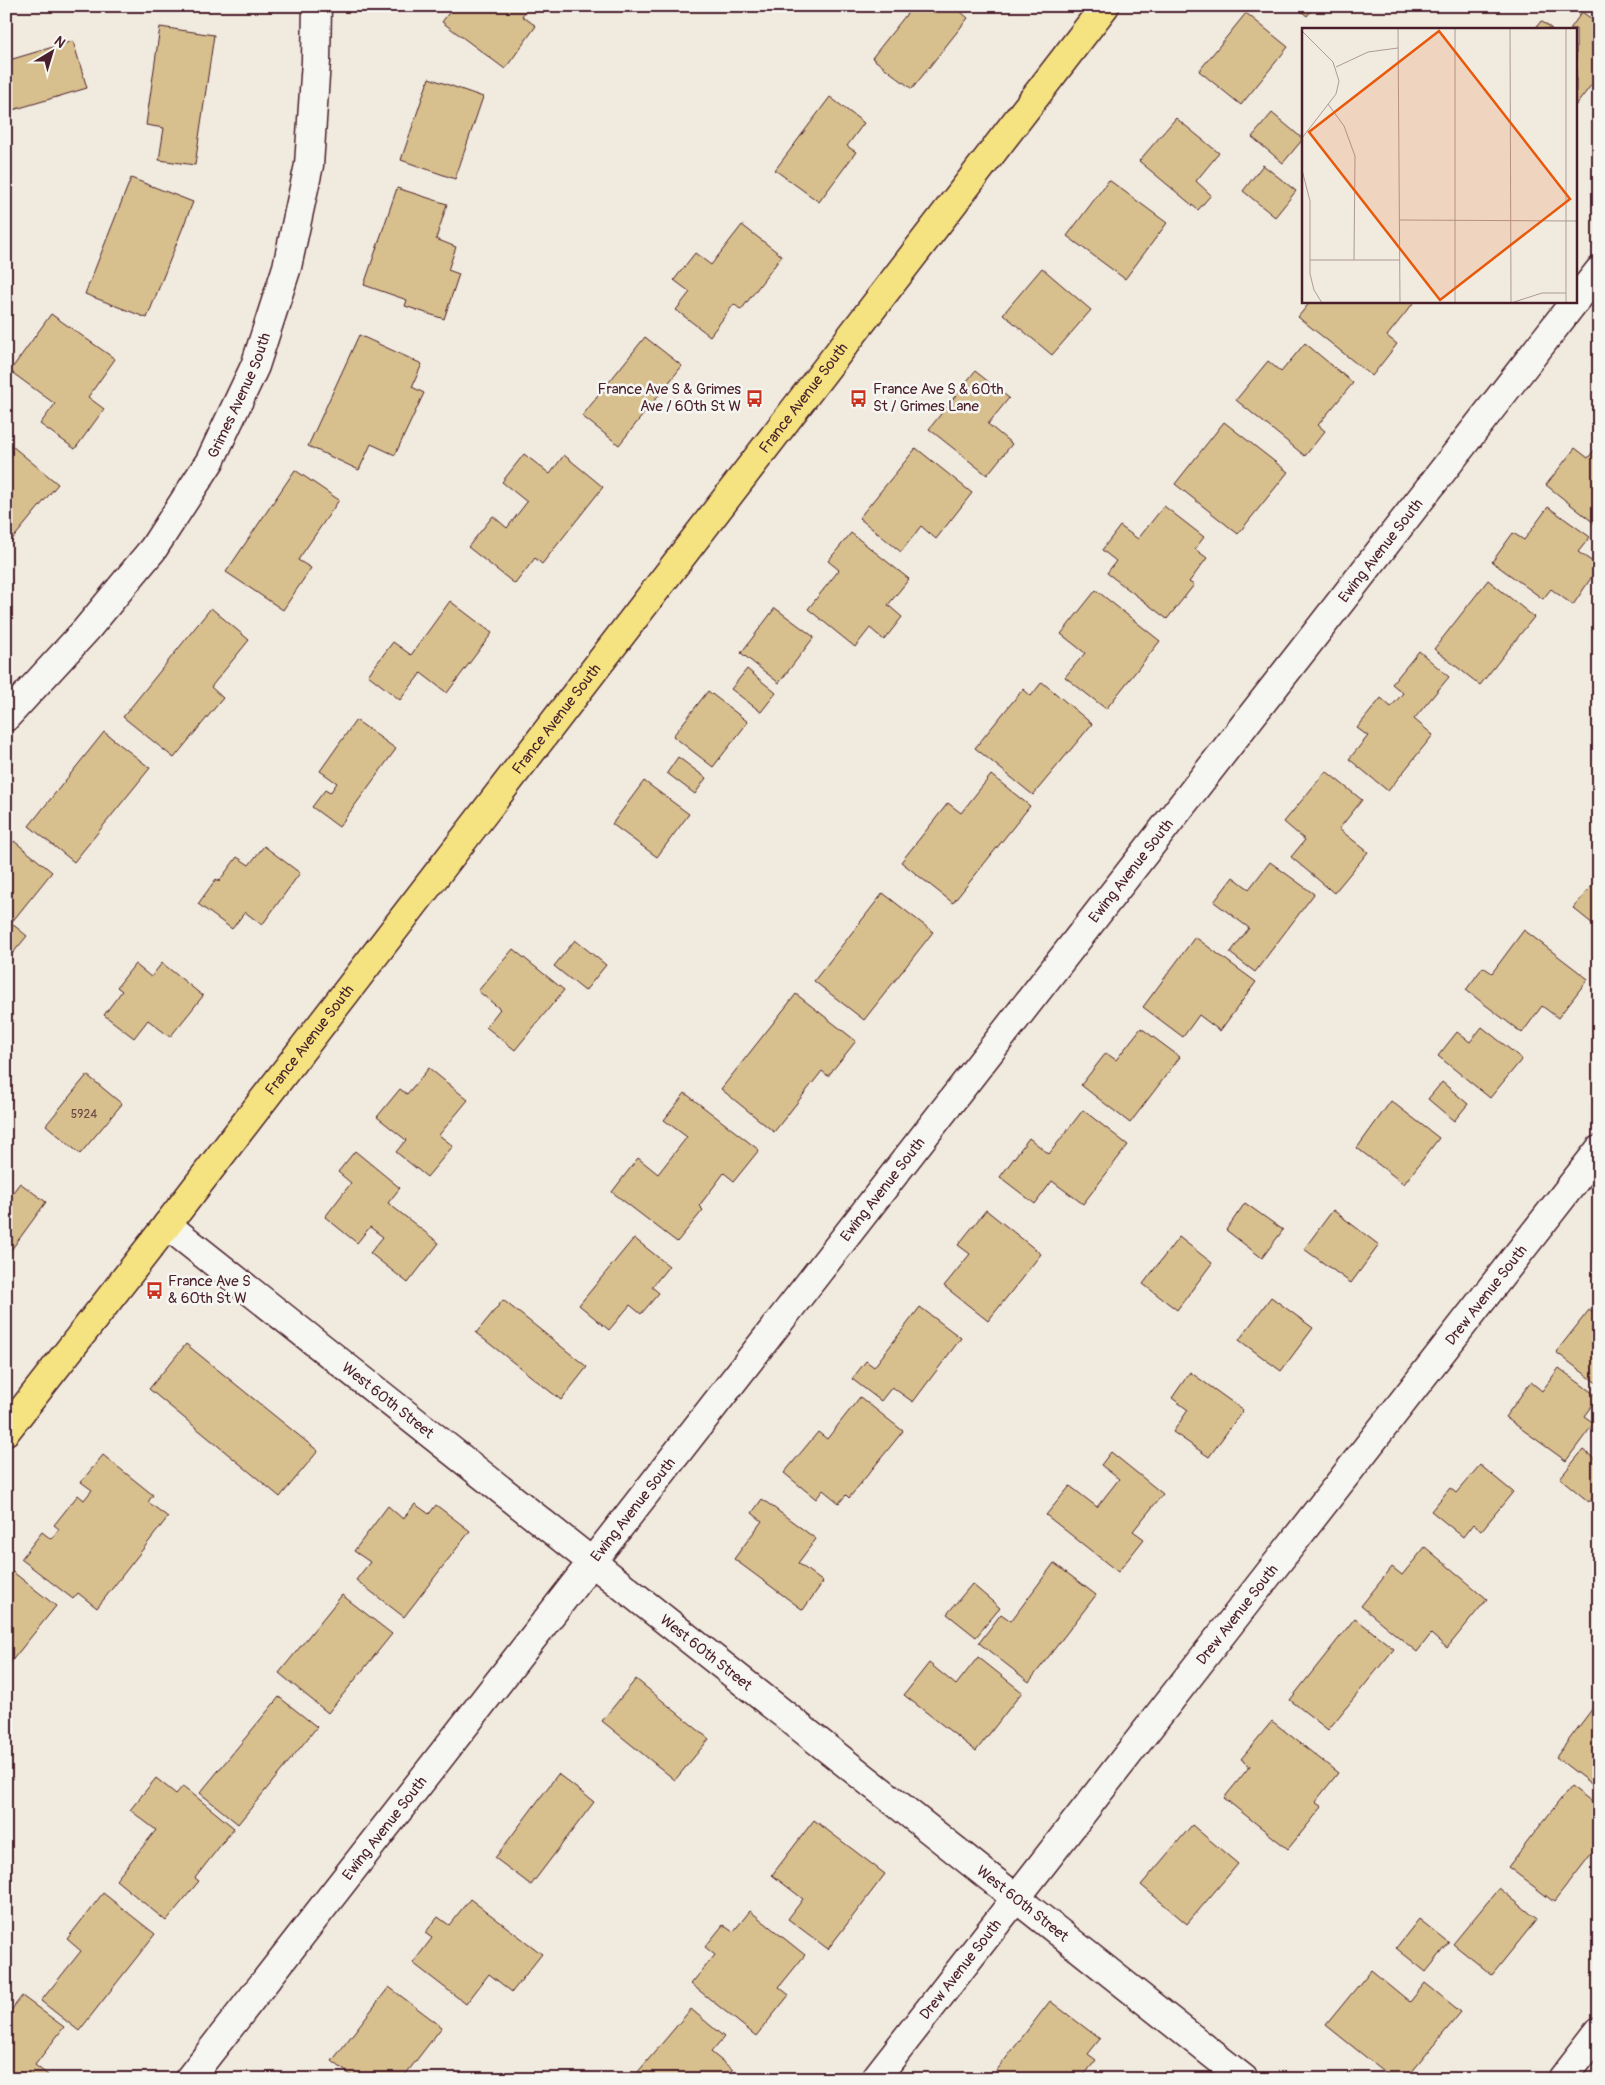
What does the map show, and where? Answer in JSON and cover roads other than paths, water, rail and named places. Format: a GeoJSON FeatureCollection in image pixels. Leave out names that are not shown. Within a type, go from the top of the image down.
{"type":"FeatureCollection","features":[{"type":"Feature","properties":{"kind":"main road","name":"France Avenue South"},"geometry":{"type":"LineString","coordinates":[[6,1431],[168,1225],[1105,6]]}},
{"type":"Feature","properties":{"kind":"street","name":"Grimes Avenue South"},"geometry":{"type":"LineString","coordinates":[[6,717],[86,630],[154,549],[210,460],[255,366],[287,266],[309,166],[316,61],[317,6]]}},
{"type":"Feature","properties":{"kind":"street","name":"Ewing Avenue South"},"geometry":{"type":"LineString","coordinates":[[1578,298],[1599,271]]}},
{"type":"Feature","properties":{"kind":"street","name":"Ewing Avenue South"},"geometry":{"type":"LineString","coordinates":[[189,2079],[1575,302]]}},
{"type":"Feature","properties":{"kind":"street","name":"Drew Avenue South"},"geometry":{"type":"LineString","coordinates":[[875,2079],[1599,1150]]}},
{"type":"Feature","properties":{"kind":"street","name":"West 60th Street"},"geometry":{"type":"LineString","coordinates":[[168,1225],[1244,2079]]}},
{"type":"Feature","properties":{"kind":"street"},"geometry":{"type":"LineString","coordinates":[[1562,2079],[1599,2032]]}},
{"type":"Feature","properties":{"kind":"place","name":"France Ave S & Grimes Ave / 60th St W"},"geometry":{"type":"Point","coordinates":[755,398]}},
{"type":"Feature","properties":{"kind":"place","name":"France Ave S & 60th St / Grimes Lane"},"geometry":{"type":"Point","coordinates":[859,398]}},
{"type":"Feature","properties":{"kind":"place","name":"France Ave S & 60th St W"},"geometry":{"type":"Point","coordinates":[154,1290]}}]}
